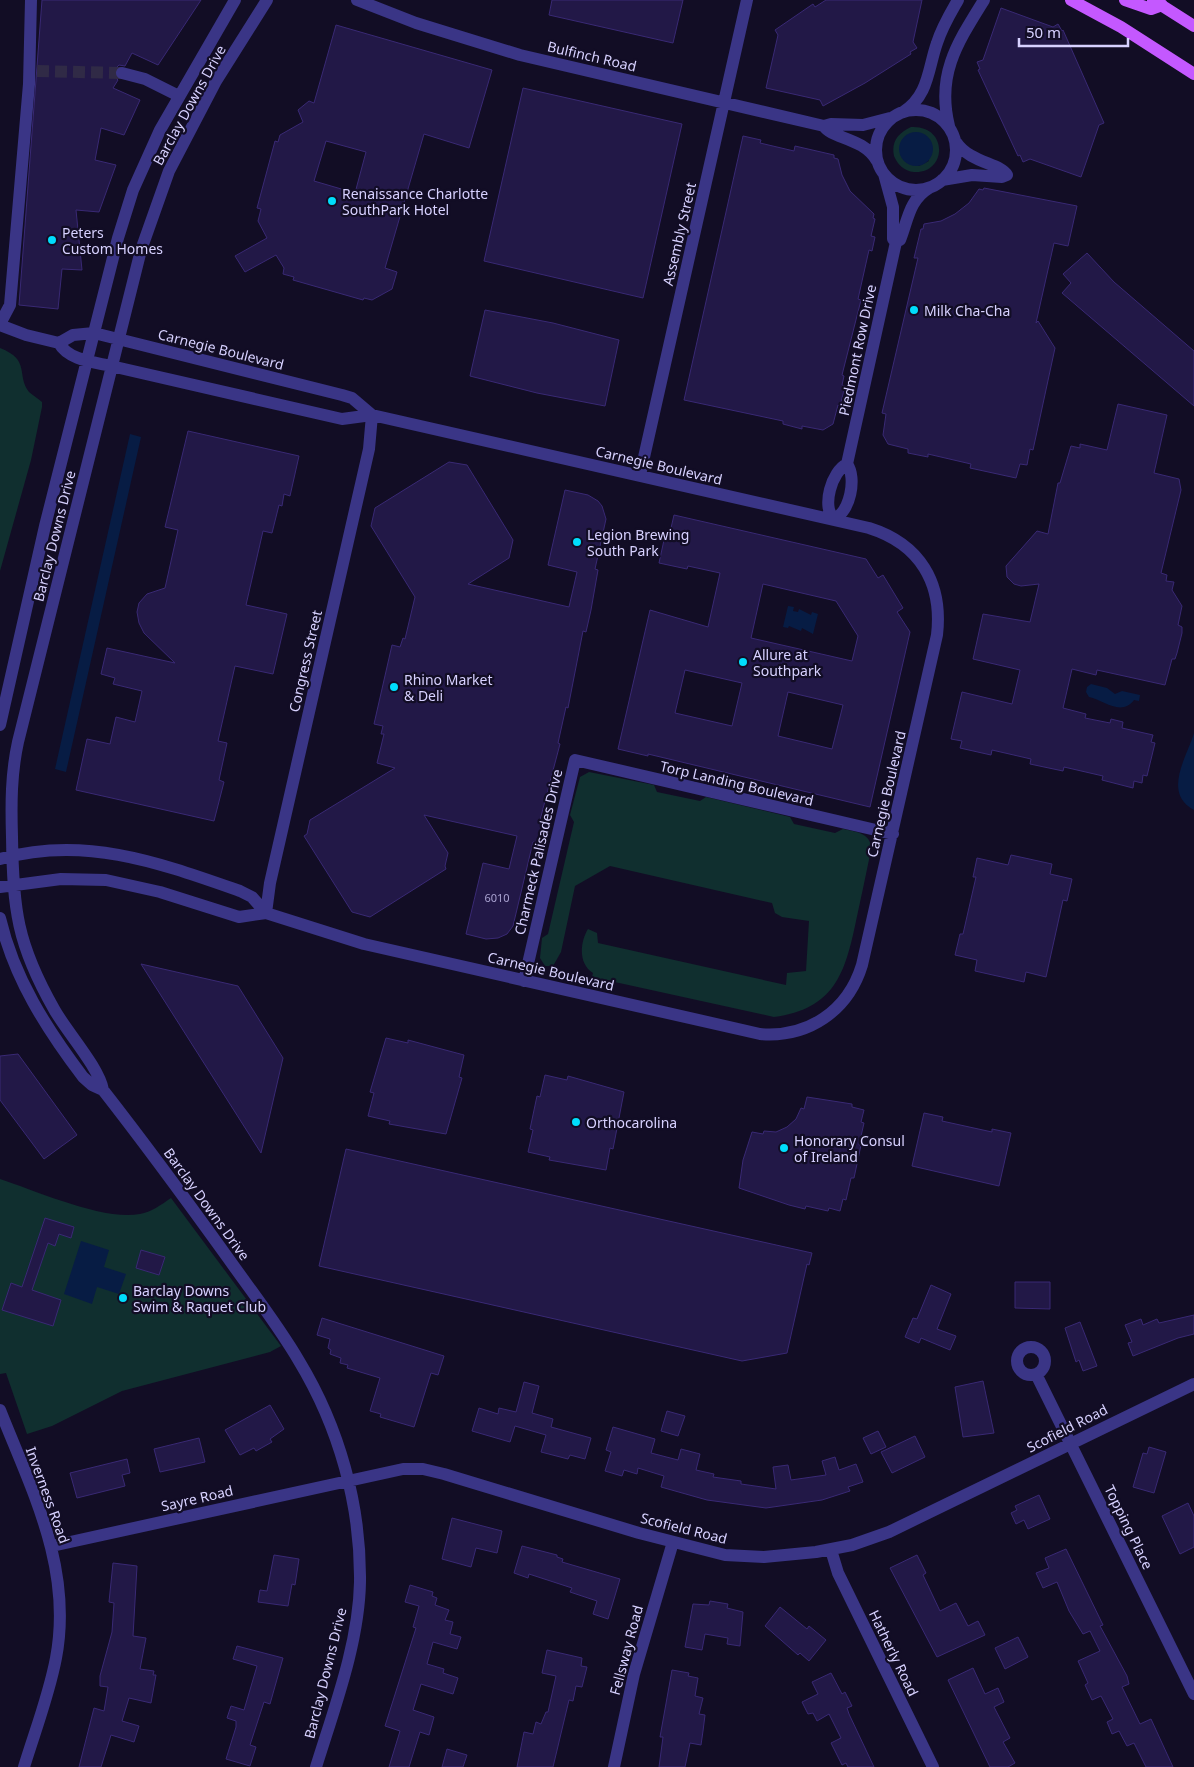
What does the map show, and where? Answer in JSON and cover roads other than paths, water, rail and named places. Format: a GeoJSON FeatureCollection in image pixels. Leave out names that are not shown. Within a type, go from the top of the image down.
{"type":"FeatureCollection","features":[{"type":"Feature","properties":{"kind":"main road"},"geometry":{"type":"LineString","coordinates":[[1071,0],[1194,74]]}},
{"type":"Feature","properties":{"kind":"main road"},"geometry":{"type":"LineString","coordinates":[[1125,0],[1150,9],[1158,3],[1194,26]]}},
{"type":"Feature","properties":{"kind":"street"},"geometry":{"type":"LineString","coordinates":[[0,324],[10,306],[33,71],[31,0]]}},
{"type":"Feature","properties":{"kind":"street","name":"Barclay Downs Drive"},"geometry":{"type":"LineString","coordinates":[[0,725],[45,526],[118,238],[133,190],[160,130],[235,0]]}},
{"type":"Feature","properties":{"kind":"street","name":"Barclay Downs Drive"},"geometry":{"type":"LineString","coordinates":[[267,0],[216,81],[169,171],[141,250],[15,758],[6,857],[6,885],[19,930],[35,973],[58,1016],[98,1074],[103,1090],[186,1200],[299,1361],[330,1422],[348,1480],[359,1549],[358,1599],[352,1641],[316,1767]]}},
{"type":"Feature","properties":{"kind":"street","name":"Bulfinch Road"},"geometry":{"type":"LineString","coordinates":[[357,0],[416,23],[520,55],[824,126],[831,124],[871,124],[898,115]]}},
{"type":"Feature","properties":{"kind":"street","name":"Assembly Street"},"geometry":{"type":"LineString","coordinates":[[640,475],[747,0]]}},
{"type":"Feature","properties":{"kind":"street","name":"Piedmont Row Drive"},"geometry":{"type":"LineString","coordinates":[[896,242],[893,239],[892,207],[876,150],[878,137],[884,126],[917,99],[925,88],[939,37],[958,0]]}},
{"type":"Feature","properties":{"kind":"street"},"geometry":{"type":"LineString","coordinates":[[942,180],[972,175],[1002,177],[1007,175],[1002,169],[970,156],[956,142],[949,126],[945,98],[949,65],[958,42],[984,0]]}},
{"type":"Feature","properties":{"kind":"street"},"geometry":{"type":"LineString","coordinates":[[122,73],[145,79],[179,96]]}},
{"type":"Feature","properties":{"kind":"street"},"geometry":{"type":"LineString","coordinates":[[898,115],[915,110],[931,112],[949,126]]}},
{"type":"Feature","properties":{"kind":"street","name":"Bulfinch Road"},"geometry":{"type":"LineString","coordinates":[[824,126],[829,132],[863,146],[881,167]]}},
{"type":"Feature","properties":{"kind":"street","name":"Piedmont Row Drive"},"geometry":{"type":"LineString","coordinates":[[847,464],[839,468],[834,478],[828,505],[829,513],[834,520],[843,513],[848,497],[852,474],[847,464],[896,242],[901,237],[911,208],[920,195],[942,180],[955,162],[956,142]]}},
{"type":"Feature","properties":{"kind":"street","name":"Piedmont Row Drive"},"geometry":{"type":"LineString","coordinates":[[881,167],[892,182],[904,188],[917,190],[930,187]]}},
{"type":"Feature","properties":{"kind":"street","name":"Carnegie Boulevard"},"geometry":{"type":"LineString","coordinates":[[0,324],[26,335],[59,343],[67,353],[111,366],[342,419],[372,415],[882,532],[904,545],[925,569],[938,604],[939,621],[934,652],[865,954],[857,981],[847,997],[834,1011],[819,1022],[802,1030],[778,1035],[760,1034],[364,944],[266,913],[239,917],[160,892],[106,880],[61,879],[6,885]]}},
{"type":"Feature","properties":{"kind":"street","name":"Carnegie Boulevard"},"geometry":{"type":"LineString","coordinates":[[59,343],[73,334],[94,333],[347,396],[372,415]]}},
{"type":"Feature","properties":{"kind":"street","name":"Congress Street"},"geometry":{"type":"LineString","coordinates":[[266,913],[272,874],[369,449],[372,415]]}},
{"type":"Feature","properties":{"kind":"street","name":"Torp Landing Boulevard"},"geometry":{"type":"LineString","coordinates":[[575,760],[892,834]]}},
{"type":"Feature","properties":{"kind":"street","name":"Charmeck Palisades Drive"},"geometry":{"type":"LineString","coordinates":[[524,980],[575,760]]}},
{"type":"Feature","properties":{"kind":"street","name":"Carnegie Boulevard"},"geometry":{"type":"LineString","coordinates":[[6,857],[82,850],[127,855],[240,891],[252,897],[266,913]]}},
{"type":"Feature","properties":{"kind":"street","name":"Barclay Downs Drive"},"geometry":{"type":"LineString","coordinates":[[0,918],[10,953],[41,1020],[83,1077],[92,1085],[103,1090]]}},
{"type":"Feature","properties":{"kind":"street","name":"Topping Place"},"geometry":{"type":"LineString","coordinates":[[1036,1374],[1194,1694]]}},
{"type":"Feature","properties":{"kind":"street","name":"Scofield Road"},"geometry":{"type":"LineString","coordinates":[[348,1480],[396,1470],[432,1471],[712,1553],[741,1556],[782,1556],[831,1550],[889,1532],[1071,1442],[1194,1384]]}},
{"type":"Feature","properties":{"kind":"street","name":"Inverness Road"},"geometry":{"type":"LineString","coordinates":[[0,1410],[41,1510],[52,1546],[59,1592],[59,1640],[51,1677],[24,1767]]}},
{"type":"Feature","properties":{"kind":"street","name":"Sayre Road"},"geometry":{"type":"LineString","coordinates":[[52,1546],[348,1480]]}},
{"type":"Feature","properties":{"kind":"street","name":"Fellsway Road"},"geometry":{"type":"LineString","coordinates":[[614,1767],[634,1674],[673,1542]]}},
{"type":"Feature","properties":{"kind":"street","name":"Hatherly Road"},"geometry":{"type":"LineString","coordinates":[[831,1550],[838,1574],[933,1767]]}},
{"type":"Feature","properties":{"kind":"water"},"geometry":{"type":"Polygon","coordinates":[[[916,132],[928,137],[933,149],[928,161],[916,166],[904,161],[899,149],[904,137],[916,132]]]}},
{"type":"Feature","properties":{"kind":"water"},"geometry":{"type":"Polygon","coordinates":[[[130,434],[141,437],[66,772],[55,769],[130,434]]]}},
{"type":"Feature","properties":{"kind":"water"},"geometry":{"type":"Polygon","coordinates":[[[788,606],[794,607],[793,611],[798,612],[799,609],[811,615],[812,612],[818,614],[813,634],[802,628],[801,631],[789,626],[788,628],[783,627],[788,606]]]}},
{"type":"Feature","properties":{"kind":"water"},"geometry":{"type":"Polygon","coordinates":[[[1091,684],[1107,688],[1115,694],[1122,691],[1140,695],[1139,701],[1134,700],[1124,707],[1112,706],[1089,697],[1086,692],[1087,687],[1091,684]]]}},
{"type":"Feature","properties":{"kind":"water"},"geometry":{"type":"Polygon","coordinates":[[[1194,733],[1194,810],[1185,803],[1180,794],[1178,784],[1182,763],[1194,733]]]}},
{"type":"Feature","properties":{"kind":"water"},"geometry":{"type":"Polygon","coordinates":[[[81,1241],[109,1250],[104,1267],[126,1274],[119,1294],[97,1287],[92,1304],[64,1294],[81,1241]]]}},
{"type":"Feature","properties":{"kind":"tunnel"},"geometry":{"type":"LineString","coordinates":[[37,71],[122,73]]}},
{"type":"Feature","properties":{"kind":"place","name":"Renaissance Charlotte SouthPark Hotel"},"geometry":{"type":"Point","coordinates":[332,201]}},
{"type":"Feature","properties":{"kind":"place","name":"Peters Custom Homes"},"geometry":{"type":"Point","coordinates":[52,240]}},
{"type":"Feature","properties":{"kind":"place","name":"Milk Cha-Cha"},"geometry":{"type":"Point","coordinates":[914,310]}},
{"type":"Feature","properties":{"kind":"place","name":"Legion Brewing South Park"},"geometry":{"type":"Point","coordinates":[577,542]}},
{"type":"Feature","properties":{"kind":"place","name":"Allure at Southpark"},"geometry":{"type":"Point","coordinates":[743,662]}},
{"type":"Feature","properties":{"kind":"place","name":"Rhino Market & Deli"},"geometry":{"type":"Point","coordinates":[394,687]}},
{"type":"Feature","properties":{"kind":"place","name":"Orthocarolina"},"geometry":{"type":"Point","coordinates":[576,1122]}},
{"type":"Feature","properties":{"kind":"place","name":"Honorary Consul of Ireland"},"geometry":{"type":"Point","coordinates":[784,1148]}},
{"type":"Feature","properties":{"kind":"place","name":"Barclay Downs Swim & Raquet Club"},"geometry":{"type":"Point","coordinates":[123,1298]}}]}
